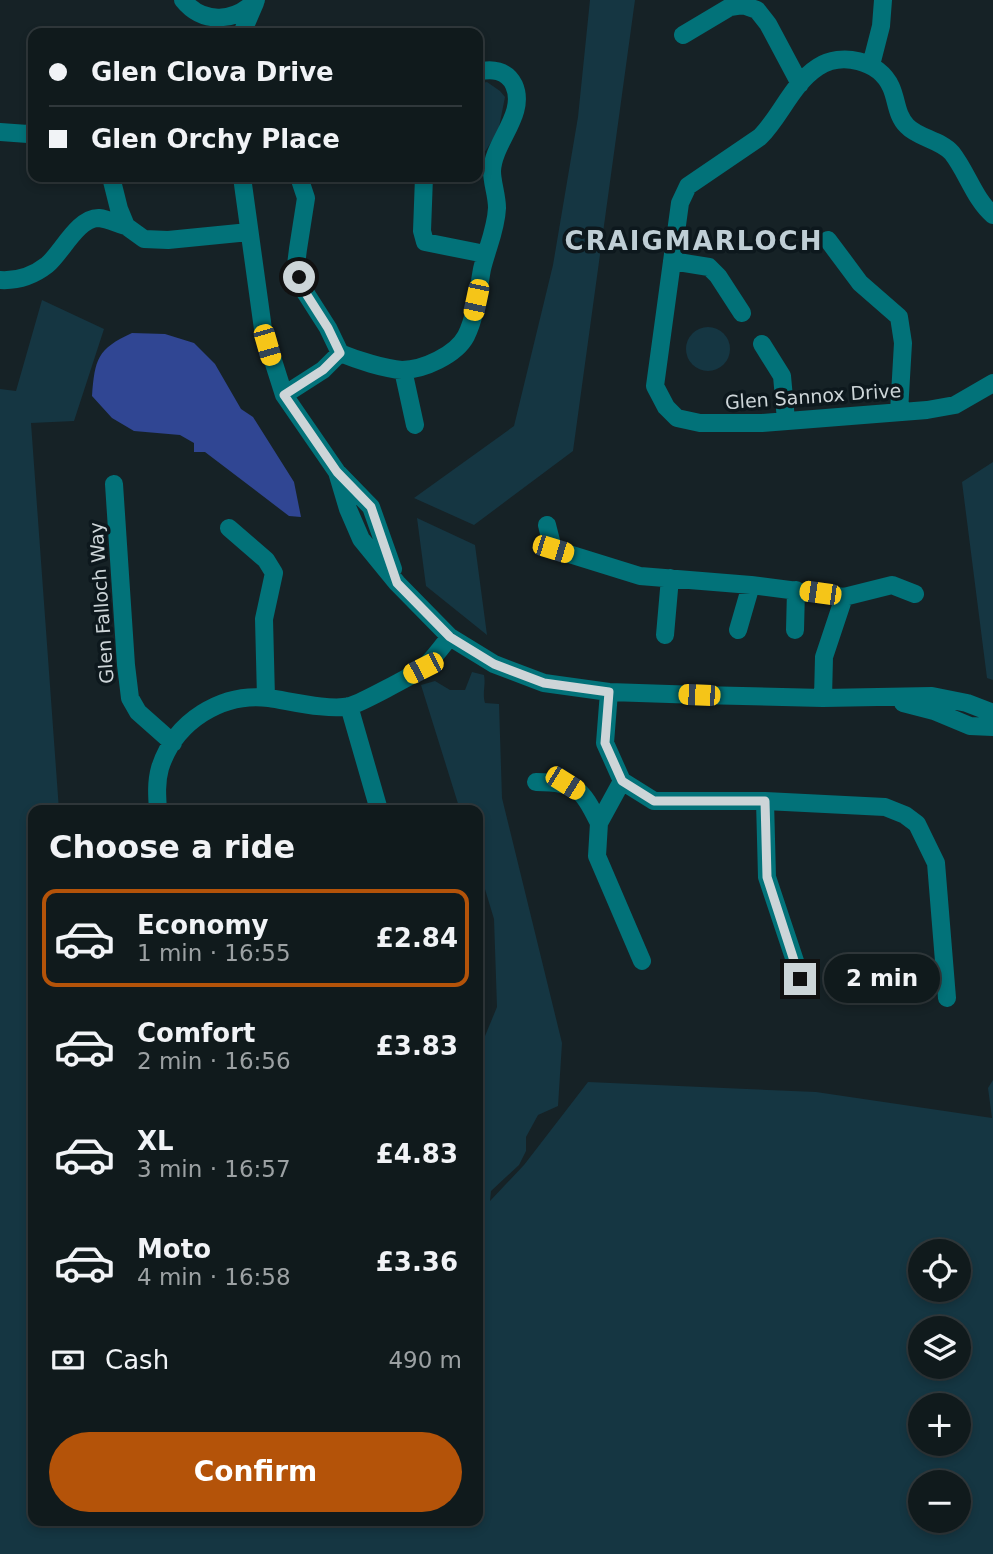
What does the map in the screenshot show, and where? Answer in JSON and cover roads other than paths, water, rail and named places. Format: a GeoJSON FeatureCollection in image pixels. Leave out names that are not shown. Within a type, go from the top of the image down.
{"type":"FeatureCollection","features":[{"type":"Feature","properties":{"kind":"street"},"geometry":{"type":"LineString","coordinates":[[168,0],[225,18],[236,16],[256,0]]}},
{"type":"Feature","properties":{"kind":"street"},"geometry":{"type":"LineString","coordinates":[[244,28],[256,0]]}},
{"type":"Feature","properties":{"kind":"street"},"geometry":{"type":"LineString","coordinates":[[883,0],[881,26],[871,65],[891,85],[899,116],[908,128],[951,151],[993,215]]}},
{"type":"Feature","properties":{"kind":"street"},"geometry":{"type":"LineString","coordinates":[[683,35],[730,7],[743,5],[757,9],[800,84]]}},
{"type":"Feature","properties":{"kind":"street"},"geometry":{"type":"LineString","coordinates":[[192,8],[211,28]]}},
{"type":"Feature","properties":{"kind":"street","name":"Glen Sannox Drive"},"geometry":{"type":"LineString","coordinates":[[871,65],[856,60],[827,63],[815,69],[800,84],[770,128],[688,186],[680,203],[655,386],[666,407],[677,418],[700,423],[762,423],[955,405],[993,383]]}},
{"type":"Feature","properties":{"kind":"street"},"geometry":{"type":"LineString","coordinates":[[301,182],[306,198],[296,265],[305,292],[340,353],[403,370],[445,358],[465,339],[471,322],[485,254],[495,230],[497,204],[492,170],[495,154],[513,117],[517,98],[514,85],[506,75],[496,70],[483,71]]}},
{"type":"Feature","properties":{"kind":"street"},"geometry":{"type":"LineString","coordinates":[[0,132],[28,134]]}},
{"type":"Feature","properties":{"kind":"street"},"geometry":{"type":"LineString","coordinates":[[112,182],[126,226],[144,239],[153,241],[249,232]]}},
{"type":"Feature","properties":{"kind":"street"},"geometry":{"type":"LineString","coordinates":[[243,182],[263,329],[284,395],[337,472],[348,509],[362,539],[397,583],[450,637],[494,664],[544,683],[609,692],[823,698],[932,696],[967,703],[993,713]]}},
{"type":"Feature","properties":{"kind":"street"},"geometry":{"type":"LineString","coordinates":[[425,182],[422,231],[425,242],[485,254]]}},
{"type":"Feature","properties":{"kind":"street"},"geometry":{"type":"LineString","coordinates":[[0,281],[12,281],[31,275],[48,265],[86,221],[98,218],[126,226]]}},
{"type":"Feature","properties":{"kind":"street"},"geometry":{"type":"LineString","coordinates":[[828,240],[860,283],[899,317],[903,343],[899,412]]}},
{"type":"Feature","properties":{"kind":"street"},"geometry":{"type":"LineString","coordinates":[[672,261],[709,267],[719,276],[742,313]]}},
{"type":"Feature","properties":{"kind":"street"},"geometry":{"type":"LineString","coordinates":[[762,344],[782,376],[786,420]]}},
{"type":"Feature","properties":{"kind":"street"},"geometry":{"type":"LineString","coordinates":[[284,395],[323,370],[340,353]]}},
{"type":"Feature","properties":{"kind":"street"},"geometry":{"type":"LineString","coordinates":[[403,370],[415,425]]}},
{"type":"Feature","properties":{"kind":"street","name":"Glen Falloch Way"},"geometry":{"type":"LineString","coordinates":[[114,484],[130,698],[138,712],[173,743]]}},
{"type":"Feature","properties":{"kind":"street"},"geometry":{"type":"LineString","coordinates":[[547,525],[553,549],[640,576],[751,584],[844,597],[892,585],[915,594]]}},
{"type":"Feature","properties":{"kind":"street"},"geometry":{"type":"LineString","coordinates":[[229,528],[266,560],[274,573],[264,619],[266,698]]}},
{"type":"Feature","properties":{"kind":"street"},"geometry":{"type":"LineString","coordinates":[[665,635],[670,578]]}},
{"type":"Feature","properties":{"kind":"street"},"geometry":{"type":"LineString","coordinates":[[738,630],[751,584]]}},
{"type":"Feature","properties":{"kind":"street"},"geometry":{"type":"LineString","coordinates":[[795,631],[796,590]]}},
{"type":"Feature","properties":{"kind":"street"},"geometry":{"type":"LineString","coordinates":[[823,698],[824,657],[844,597]]}},
{"type":"Feature","properties":{"kind":"street"},"geometry":{"type":"LineString","coordinates":[[158,805],[156,788],[160,766],[184,728],[212,706],[229,701],[266,698],[307,705],[349,706],[423,668],[450,637]]}},
{"type":"Feature","properties":{"kind":"street"},"geometry":{"type":"LineString","coordinates":[[609,692],[605,743],[622,781],[654,801],[765,801],[885,807],[905,815],[917,824],[936,863],[947,998]]}},
{"type":"Feature","properties":{"kind":"street"},"geometry":{"type":"LineString","coordinates":[[885,698],[934,711],[970,726],[993,727]]}},
{"type":"Feature","properties":{"kind":"street"},"geometry":{"type":"LineString","coordinates":[[349,706],[378,805]]}},
{"type":"Feature","properties":{"kind":"street"},"geometry":{"type":"LineString","coordinates":[[622,781],[599,823],[597,856],[642,961]]}},
{"type":"Feature","properties":{"kind":"street"},"geometry":{"type":"LineString","coordinates":[[536,782],[565,783],[585,795],[599,823]]}},
{"type":"Feature","properties":{"kind":"street"},"geometry":{"type":"LineString","coordinates":[[765,801],[767,877],[800,979]]}},
{"type":"Feature","properties":{"kind":"water"},"geometry":{"type":"Polygon","coordinates":[[[132,333],[165,334],[194,343],[215,364],[241,409],[253,417],[294,482],[301,517],[289,516],[205,452],[194,452],[194,443],[180,435],[134,431],[112,418],[92,396],[97,364],[111,344],[132,333]]]}},
{"type":"Feature","properties":{"kind":"district","name":"CRAIGMARLOCH"},"geometry":{"type":"Point","coordinates":[694,241]}}]}
